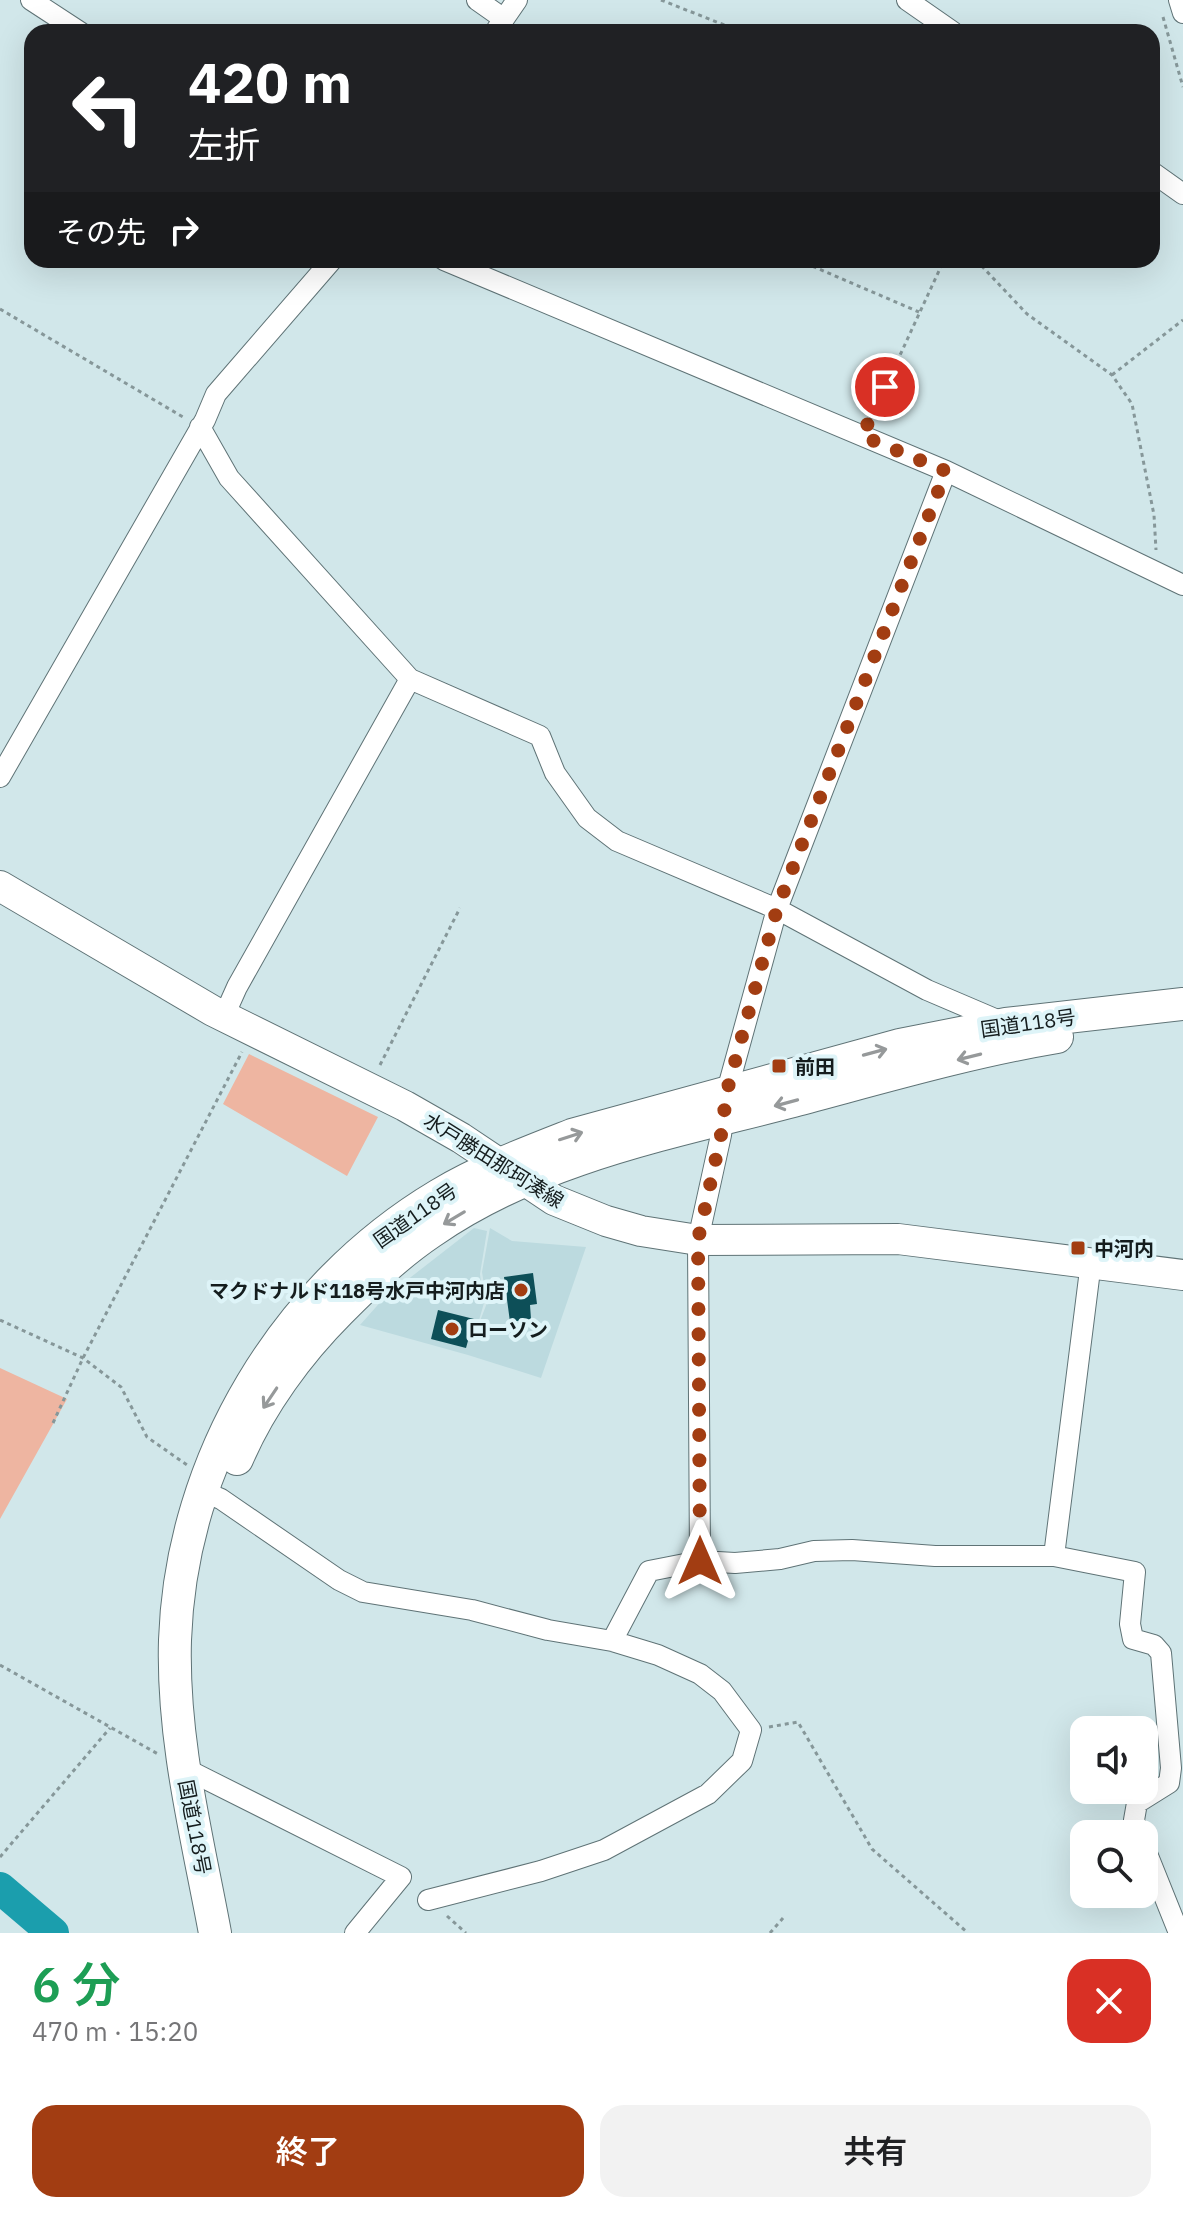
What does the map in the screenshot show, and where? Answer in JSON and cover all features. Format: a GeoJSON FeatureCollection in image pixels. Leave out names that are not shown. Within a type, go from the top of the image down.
{"type":"FeatureCollection","features":[{"type":"Feature","properties":{"kind":"highway","name":"国道118号"},"geometry":{"type":"LineString","coordinates":[[215,1933],[195,1774],[200,1744],[194,1643],[210,1489],[241,1450],[266,1404],[321,1331],[398,1256],[432,1230],[479,1203],[511,1173],[600,1153],[725,1105],[1020,1032],[1183,1004]]}},
{"type":"Feature","properties":{"kind":"highway","name":"国道118号"},"geometry":{"type":"LineString","coordinates":[[1020,1032],[1183,1016]]}},
{"type":"Feature","properties":{"kind":"highway","name":"国道118号"},"geometry":{"type":"LineString","coordinates":[[195,1774],[236,1933]]}},
{"type":"Feature","properties":{"kind":"main road","name":"水戸勝田那珂湊線"},"geometry":{"type":"LineString","coordinates":[[0,886],[224,1016],[442,1126],[563,1204],[606,1221],[641,1231],[698,1240],[898,1239],[1183,1275]]}},
{"type":"Feature","properties":{"kind":"street"},"geometry":{"type":"LineString","coordinates":[[31,0],[68,24]]}},
{"type":"Feature","properties":{"kind":"street"},"geometry":{"type":"LineString","coordinates":[[477,0],[498,24]]}},
{"type":"Feature","properties":{"kind":"street"},"geometry":{"type":"LineString","coordinates":[[500,24],[517,0]]}},
{"type":"Feature","properties":{"kind":"street"},"geometry":{"type":"LineString","coordinates":[[907,0],[942,24]]}},
{"type":"Feature","properties":{"kind":"street"},"geometry":{"type":"LineString","coordinates":[[1173,14],[1179,0]]}},
{"type":"Feature","properties":{"kind":"street"},"geometry":{"type":"LineString","coordinates":[[1160,178],[1183,194]]}},
{"type":"Feature","properties":{"kind":"street"},"geometry":{"type":"LineString","coordinates":[[0,777],[216,394],[325,268]]}},
{"type":"Feature","properties":{"kind":"street"},"geometry":{"type":"LineString","coordinates":[[463,268],[946,471],[1183,585]]}},
{"type":"Feature","properties":{"kind":"street"},"geometry":{"type":"LineString","coordinates":[[200,427],[229,478],[410,679],[540,736],[555,773],[587,818],[617,841],[777,909],[927,990],[1020,1032]]}},
{"type":"Feature","properties":{"kind":"street"},"geometry":{"type":"LineString","coordinates":[[700,1561],[698,1240],[725,1105],[777,909],[946,471]]}},
{"type":"Feature","properties":{"kind":"street"},"geometry":{"type":"LineString","coordinates":[[224,1016],[237,987],[410,679]]}},
{"type":"Feature","properties":{"kind":"street"},"geometry":{"type":"LineString","coordinates":[[1054,1556],[1091,1262]]}},
{"type":"Feature","properties":{"kind":"street"},"geometry":{"type":"LineString","coordinates":[[210,1489],[339,1580],[363,1592],[472,1610],[548,1630],[612,1641],[658,1655],[700,1674],[722,1691],[751,1730],[742,1761],[708,1794],[604,1850],[541,1871],[428,1900]]}},
{"type":"Feature","properties":{"kind":"street"},"geometry":{"type":"LineString","coordinates":[[612,1641],[649,1571],[700,1561],[735,1563],[780,1559],[814,1551],[852,1550],[935,1556],[1054,1556],[1135,1572],[1130,1624],[1133,1639],[1154,1645],[1161,1653],[1171,1768],[1169,1783],[1137,1803],[1134,1820]]}},
{"type":"Feature","properties":{"kind":"street"},"geometry":{"type":"LineString","coordinates":[[195,1774],[401,1877],[355,1933]]}},
{"type":"Feature","properties":{"kind":"street"},"geometry":{"type":"LineString","coordinates":[[1158,1881],[1179,1933]]}},
{"type":"Feature","properties":{"kind":"path"},"geometry":{"type":"LineString","coordinates":[[661,0],[722,24]]}},
{"type":"Feature","properties":{"kind":"path"},"geometry":{"type":"LineString","coordinates":[[1173,14],[1183,87]]}},
{"type":"Feature","properties":{"kind":"path"},"geometry":{"type":"LineString","coordinates":[[817,268],[919,312]]}},
{"type":"Feature","properties":{"kind":"path"},"geometry":{"type":"LineString","coordinates":[[862,436],[940,268]]}},
{"type":"Feature","properties":{"kind":"path"},"geometry":{"type":"LineString","coordinates":[[984,268],[1027,314],[1112,375],[1132,404],[1154,515],[1158,574]]}},
{"type":"Feature","properties":{"kind":"path"},"geometry":{"type":"LineString","coordinates":[[0,309],[200,427]]}},
{"type":"Feature","properties":{"kind":"path"},"geometry":{"type":"LineString","coordinates":[[1112,375],[1183,320]]}},
{"type":"Feature","properties":{"kind":"path"},"geometry":{"type":"LineString","coordinates":[[369,1087],[460,908]]}},
{"type":"Feature","properties":{"kind":"path"},"geometry":{"type":"LineString","coordinates":[[53,1423],[83,1358],[253,1031]]}},
{"type":"Feature","properties":{"kind":"path"},"geometry":{"type":"LineString","coordinates":[[0,1320],[83,1358],[121,1387],[147,1437],[210,1489]]}},
{"type":"Feature","properties":{"kind":"path"},"geometry":{"type":"LineString","coordinates":[[0,1665],[195,1774]]}},
{"type":"Feature","properties":{"kind":"path"},"geometry":{"type":"LineString","coordinates":[[751,1730],[798,1722],[872,1849],[968,1933]]}},
{"type":"Feature","properties":{"kind":"path"},"geometry":{"type":"LineString","coordinates":[[0,1857],[110,1728]]}},
{"type":"Feature","properties":{"kind":"path"},"geometry":{"type":"LineString","coordinates":[[770,1933],[783,1918]]}},
{"type":"Feature","properties":{"kind":"shaded area"},"geometry":{"type":"Polygon","coordinates":[[[249,1054],[378,1117],[347,1176],[223,1104],[249,1054]]]}},
{"type":"Feature","properties":{"kind":"shaded area"},"geometry":{"type":"Polygon","coordinates":[[[474,1228],[487,1231],[480,1274],[484,1303],[475,1334],[487,1303],[482,1272],[490,1228],[512,1241],[586,1247],[541,1378],[360,1325],[384,1298],[474,1228]]]}},
{"type":"Feature","properties":{"kind":"shaded area"},"geometry":{"type":"Polygon","coordinates":[[[0,1368],[67,1399],[0,1519],[0,1368]]]}},
{"type":"Feature","properties":{"kind":"building","name":"マクドナルド118号水戸中河内店"},"geometry":{"type":"Polygon","coordinates":[[[533,1273],[537,1304],[530,1305],[531,1319],[510,1322],[504,1277],[533,1273]]]}},
{"type":"Feature","properties":{"kind":"building","name":"ローソン"},"geometry":{"type":"Polygon","coordinates":[[[438,1310],[474,1319],[466,1348],[431,1339],[438,1310]]]}},
{"type":"Feature","properties":{"kind":"waterway"},"geometry":{"type":"LineString","coordinates":[[0,1888],[53,1933]]}},
{"type":"Feature","properties":{"kind":"place","name":"前田"},"geometry":{"type":"Point","coordinates":[779,1066]}},
{"type":"Feature","properties":{"kind":"place","name":"中河内"},"geometry":{"type":"Point","coordinates":[1078,1248]}},
{"type":"Feature","properties":{"kind":"place","name":"マクドナルド118号水戸中河内店"},"geometry":{"type":"Point","coordinates":[521,1290]}},
{"type":"Feature","properties":{"kind":"place","name":"ローソン"},"geometry":{"type":"Point","coordinates":[452,1329]}},
{"type":"Feature","properties":{"kind":"route"},"geometry":{"type":"LineString","coordinates":[[700,1561],[698,1240],[721,1135],[727,1091],[777,909],[946,471],[862,436],[885,387]]}}]}
